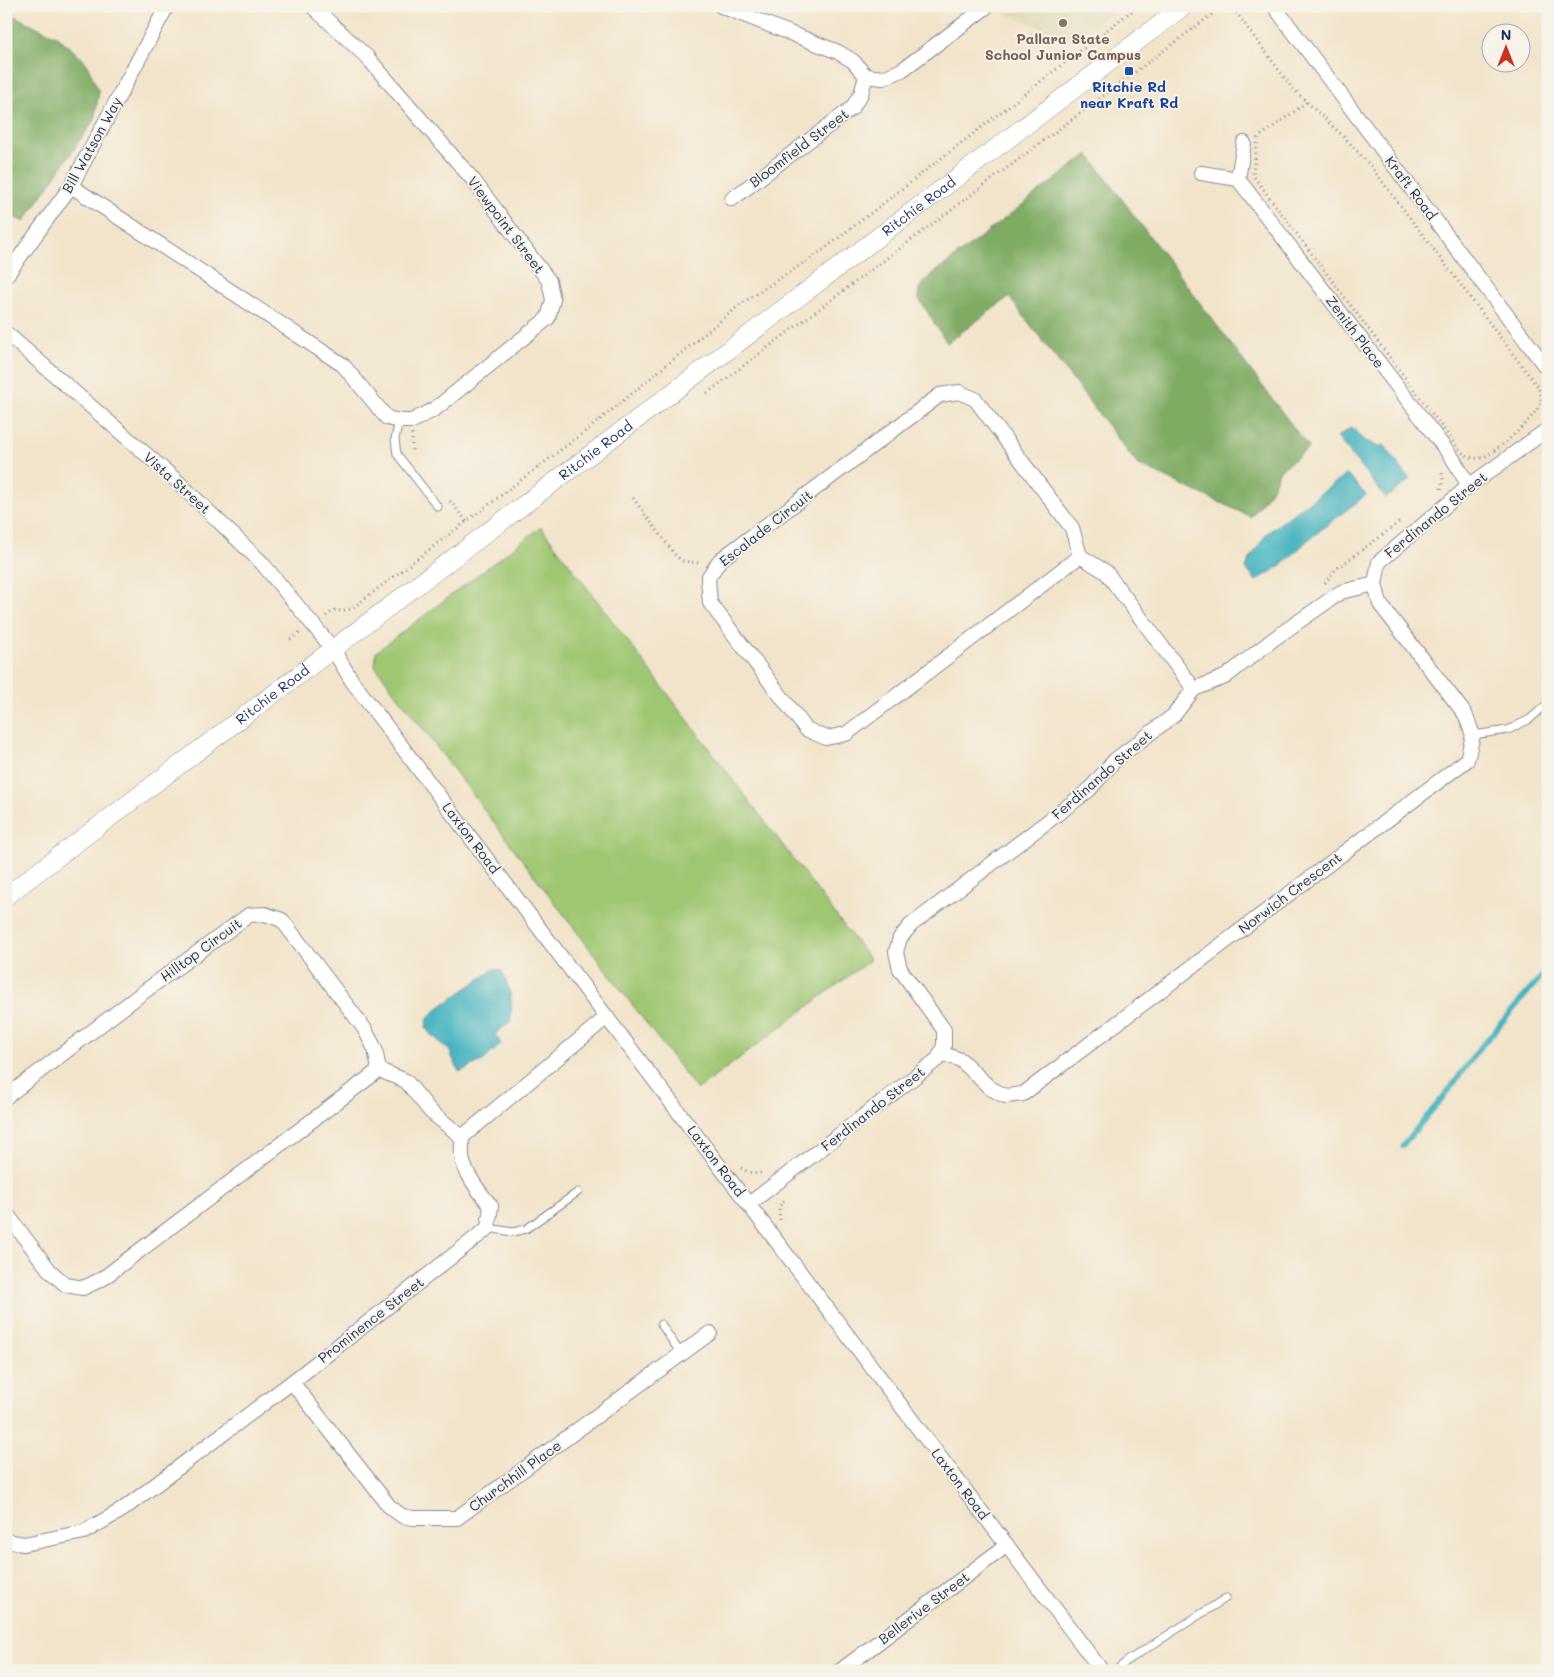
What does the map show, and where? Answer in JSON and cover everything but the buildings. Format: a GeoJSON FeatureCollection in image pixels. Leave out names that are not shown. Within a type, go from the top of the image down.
{"type":"FeatureCollection","features":[{"type":"Feature","properties":{"kind":"street","name":"Bill Watson Way"},"geometry":{"type":"LineString","coordinates":[[6,276],[71,186],[167,6]]}},
{"type":"Feature","properties":{"kind":"street","name":"Viewpoint Street"},"geometry":{"type":"LineString","coordinates":[[312,6],[367,57],[474,181],[549,281],[553,300],[548,318],[435,409],[406,421]]}},
{"type":"Feature","properties":{"kind":"street"},"geometry":{"type":"LineString","coordinates":[[721,6],[838,52],[853,61],[866,76],[883,78],[902,70],[985,8]]}},
{"type":"Feature","properties":{"kind":"street","name":"Ritchie Road"},"geometry":{"type":"LineString","coordinates":[[6,896],[1184,6]]}},
{"type":"Feature","properties":{"kind":"street","name":"Kraft Road"},"geometry":{"type":"LineString","coordinates":[[1274,6],[1548,370]]}},
{"type":"Feature","properties":{"kind":"street","name":"Bloomfield Street"},"geometry":{"type":"LineString","coordinates":[[732,199],[852,108],[861,94],[866,76]]}},
{"type":"Feature","properties":{"kind":"street"},"geometry":{"type":"LineString","coordinates":[[1201,173],[1238,179],[1244,144]]}},
{"type":"Feature","properties":{"kind":"street","name":"Zenith Place"},"geometry":{"type":"LineString","coordinates":[[1238,179],[1452,459],[1469,486]]}},
{"type":"Feature","properties":{"kind":"street"},"geometry":{"type":"LineString","coordinates":[[71,186],[343,365],[387,418],[406,421]]}},
{"type":"Feature","properties":{"kind":"street","name":"Vista Street"},"geometry":{"type":"LineString","coordinates":[[6,332],[184,488],[262,563],[333,649]]}},
{"type":"Feature","properties":{"kind":"street","name":"Escalade Circuit"},"geometry":{"type":"LineString","coordinates":[[956,392],[975,399],[1072,528],[1080,556],[846,734],[826,738],[806,728],[710,603],[708,578],[720,560],[940,395],[956,392]]}},
{"type":"Feature","properties":{"kind":"street","name":"Ferdinando Street"},"geometry":{"type":"LineString","coordinates":[[1375,584],[1379,562],[1469,486],[1548,429]]}},
{"type":"Feature","properties":{"kind":"street"},"geometry":{"type":"LineString","coordinates":[[1080,556],[1106,572],[1194,689],[1225,677],[1275,638],[1341,592],[1375,584],[1380,604],[1465,714],[1473,735]]}},
{"type":"Feature","properties":{"kind":"street","name":"Laxton Road"},"geometry":{"type":"LineString","coordinates":[[333,649],[352,681],[1102,1671]]}},
{"type":"Feature","properties":{"kind":"street","name":"Ferdinando Street"},"geometry":{"type":"LineString","coordinates":[[749,1204],[938,1059],[944,1046],[944,1030],[900,969],[896,952],[900,938],[911,925],[1089,790],[1115,760],[1174,715],[1194,689]]}},
{"type":"Feature","properties":{"kind":"street","name":"Norwich Crescent"},"geometry":{"type":"LineString","coordinates":[[941,1053],[961,1060],[990,1088],[1005,1096],[1023,1094],[1467,760],[1473,735]]}},
{"type":"Feature","properties":{"kind":"street","name":"Hilltop Circuit"},"geometry":{"type":"LineString","coordinates":[[6,1097],[141,994],[249,915],[265,914],[282,920],[364,1028],[375,1049],[379,1070]]}},
{"type":"Feature","properties":{"kind":"street"},"geometry":{"type":"LineString","coordinates":[[462,1137],[607,1017]]}},
{"type":"Feature","properties":{"kind":"street"},"geometry":{"type":"LineString","coordinates":[[6,1213],[50,1271],[66,1285],[83,1288],[102,1279],[379,1070],[406,1081],[431,1112],[462,1137]]}},
{"type":"Feature","properties":{"kind":"street"},"geometry":{"type":"LineString","coordinates":[[462,1137],[462,1160],[467,1172],[491,1206],[488,1228]]}},
{"type":"Feature","properties":{"kind":"street","name":"Prominence Street"},"geometry":{"type":"LineString","coordinates":[[6,1541],[24,1544],[84,1532],[122,1510],[292,1382],[488,1228]]}},
{"type":"Feature","properties":{"kind":"street","name":"Churchhill Place"},"geometry":{"type":"LineString","coordinates":[[292,1382],[389,1506],[402,1516],[413,1518],[457,1518],[710,1333]]}},
{"type":"Feature","properties":{"kind":"street","name":"Bellerive Street"},"geometry":{"type":"LineString","coordinates":[[840,1671],[1007,1545]]}},
{"type":"Feature","properties":{"kind":"lane"},"geometry":{"type":"LineString","coordinates":[[406,421],[395,438],[397,454],[438,507]]}},
{"type":"Feature","properties":{"kind":"lane"},"geometry":{"type":"LineString","coordinates":[[1473,735],[1508,730],[1530,719],[1548,704]]}},
{"type":"Feature","properties":{"kind":"lane"},"geometry":{"type":"LineString","coordinates":[[488,1228],[513,1232],[526,1229],[578,1192]]}},
{"type":"Feature","properties":{"kind":"lane"},"geometry":{"type":"LineString","coordinates":[[660,1324],[681,1354]]}},
{"type":"Feature","properties":{"kind":"lane"},"geometry":{"type":"LineString","coordinates":[[1115,1671],[1127,1661],[1226,1598]]}},
{"type":"Feature","properties":{"kind":"path"},"geometry":{"type":"LineString","coordinates":[[290,639],[335,610],[351,609],[591,428],[742,304],[823,250],[1138,6]]}},
{"type":"Feature","properties":{"kind":"path"},"geometry":{"type":"LineString","coordinates":[[707,393],[1222,7],[1228,6],[1235,11],[1293,89],[1307,102],[1343,136],[1369,164],[1538,387],[1541,396],[1540,404],[1535,413],[1508,440],[1488,455],[1480,458],[1471,458],[1461,452],[1254,177],[1253,171],[1258,138],[1307,102]]}},
{"type":"Feature","properties":{"kind":"path"},"geometry":{"type":"LineString","coordinates":[[406,421],[412,453],[415,458]]}},
{"type":"Feature","properties":{"kind":"path"},"geometry":{"type":"LineString","coordinates":[[1438,492],[1444,480],[1442,468]]}},
{"type":"Feature","properties":{"kind":"path"},"geometry":{"type":"LineString","coordinates":[[633,498],[676,556],[683,560],[700,564],[698,569]]}},
{"type":"Feature","properties":{"kind":"path"},"geometry":{"type":"LineString","coordinates":[[448,500],[467,522]]}},
{"type":"Feature","properties":{"kind":"path"},"geometry":{"type":"LineString","coordinates":[[1321,587],[1336,570],[1404,518]]}},
{"type":"Feature","properties":{"kind":"path"},"geometry":{"type":"LineString","coordinates":[[738,1166],[748,1172],[758,1174],[769,1169]]}},
{"type":"Feature","properties":{"kind":"path"},"geometry":{"type":"LineString","coordinates":[[784,1225],[779,1218],[778,1208],[789,1194]]}},
{"type":"Feature","properties":{"kind":"shaded area","name":"Pallara State School Junior Campus"},"geometry":{"type":"Polygon","coordinates":[[[988,6],[1120,6],[1072,40],[988,6]]]}},
{"type":"Feature","properties":{"kind":"green space"},"geometry":{"type":"Polygon","coordinates":[[[6,6],[9,6],[16,17],[58,37],[86,62],[99,92],[94,120],[24,222],[6,213],[6,6]]]}},
{"type":"Feature","properties":{"kind":"green space"},"geometry":{"type":"Polygon","coordinates":[[[1088,154],[1309,448],[1280,470],[1271,490],[1251,517],[1137,464],[1009,297],[947,343],[919,299],[919,289],[924,281],[1088,154]]]}},
{"type":"Feature","properties":{"kind":"green space"},"geometry":{"type":"Polygon","coordinates":[[[541,527],[870,960],[697,1090],[375,666],[376,652],[541,527]]]}},
{"type":"Feature","properties":{"kind":"water"},"geometry":{"type":"Polygon","coordinates":[[[1352,427],[1362,439],[1379,447],[1384,445],[1410,480],[1386,498],[1337,437],[1352,427]]]}},
{"type":"Feature","properties":{"kind":"water"},"geometry":{"type":"Polygon","coordinates":[[[1347,474],[1366,495],[1309,539],[1282,565],[1256,581],[1246,569],[1248,562],[1267,533],[1347,474]]]}},
{"type":"Feature","properties":{"kind":"water"},"geometry":{"type":"Polygon","coordinates":[[[494,969],[501,970],[507,982],[512,1009],[510,1022],[495,1034],[501,1044],[484,1060],[459,1072],[449,1050],[426,1027],[428,1018],[437,1009],[494,969]]]}},
{"type":"Feature","properties":{"kind":"waterway"},"geometry":{"type":"LineString","coordinates":[[1402,1146],[1449,1090],[1478,1050],[1548,969]]}},
{"type":"Feature","properties":{"kind":"place","name":"Pallara State School Junior Campus"},"geometry":{"type":"Point","coordinates":[1063,23]}},
{"type":"Feature","properties":{"kind":"place","name":"Ritchie Rd near Kraft Rd"},"geometry":{"type":"Point","coordinates":[1129,71]}}]}
